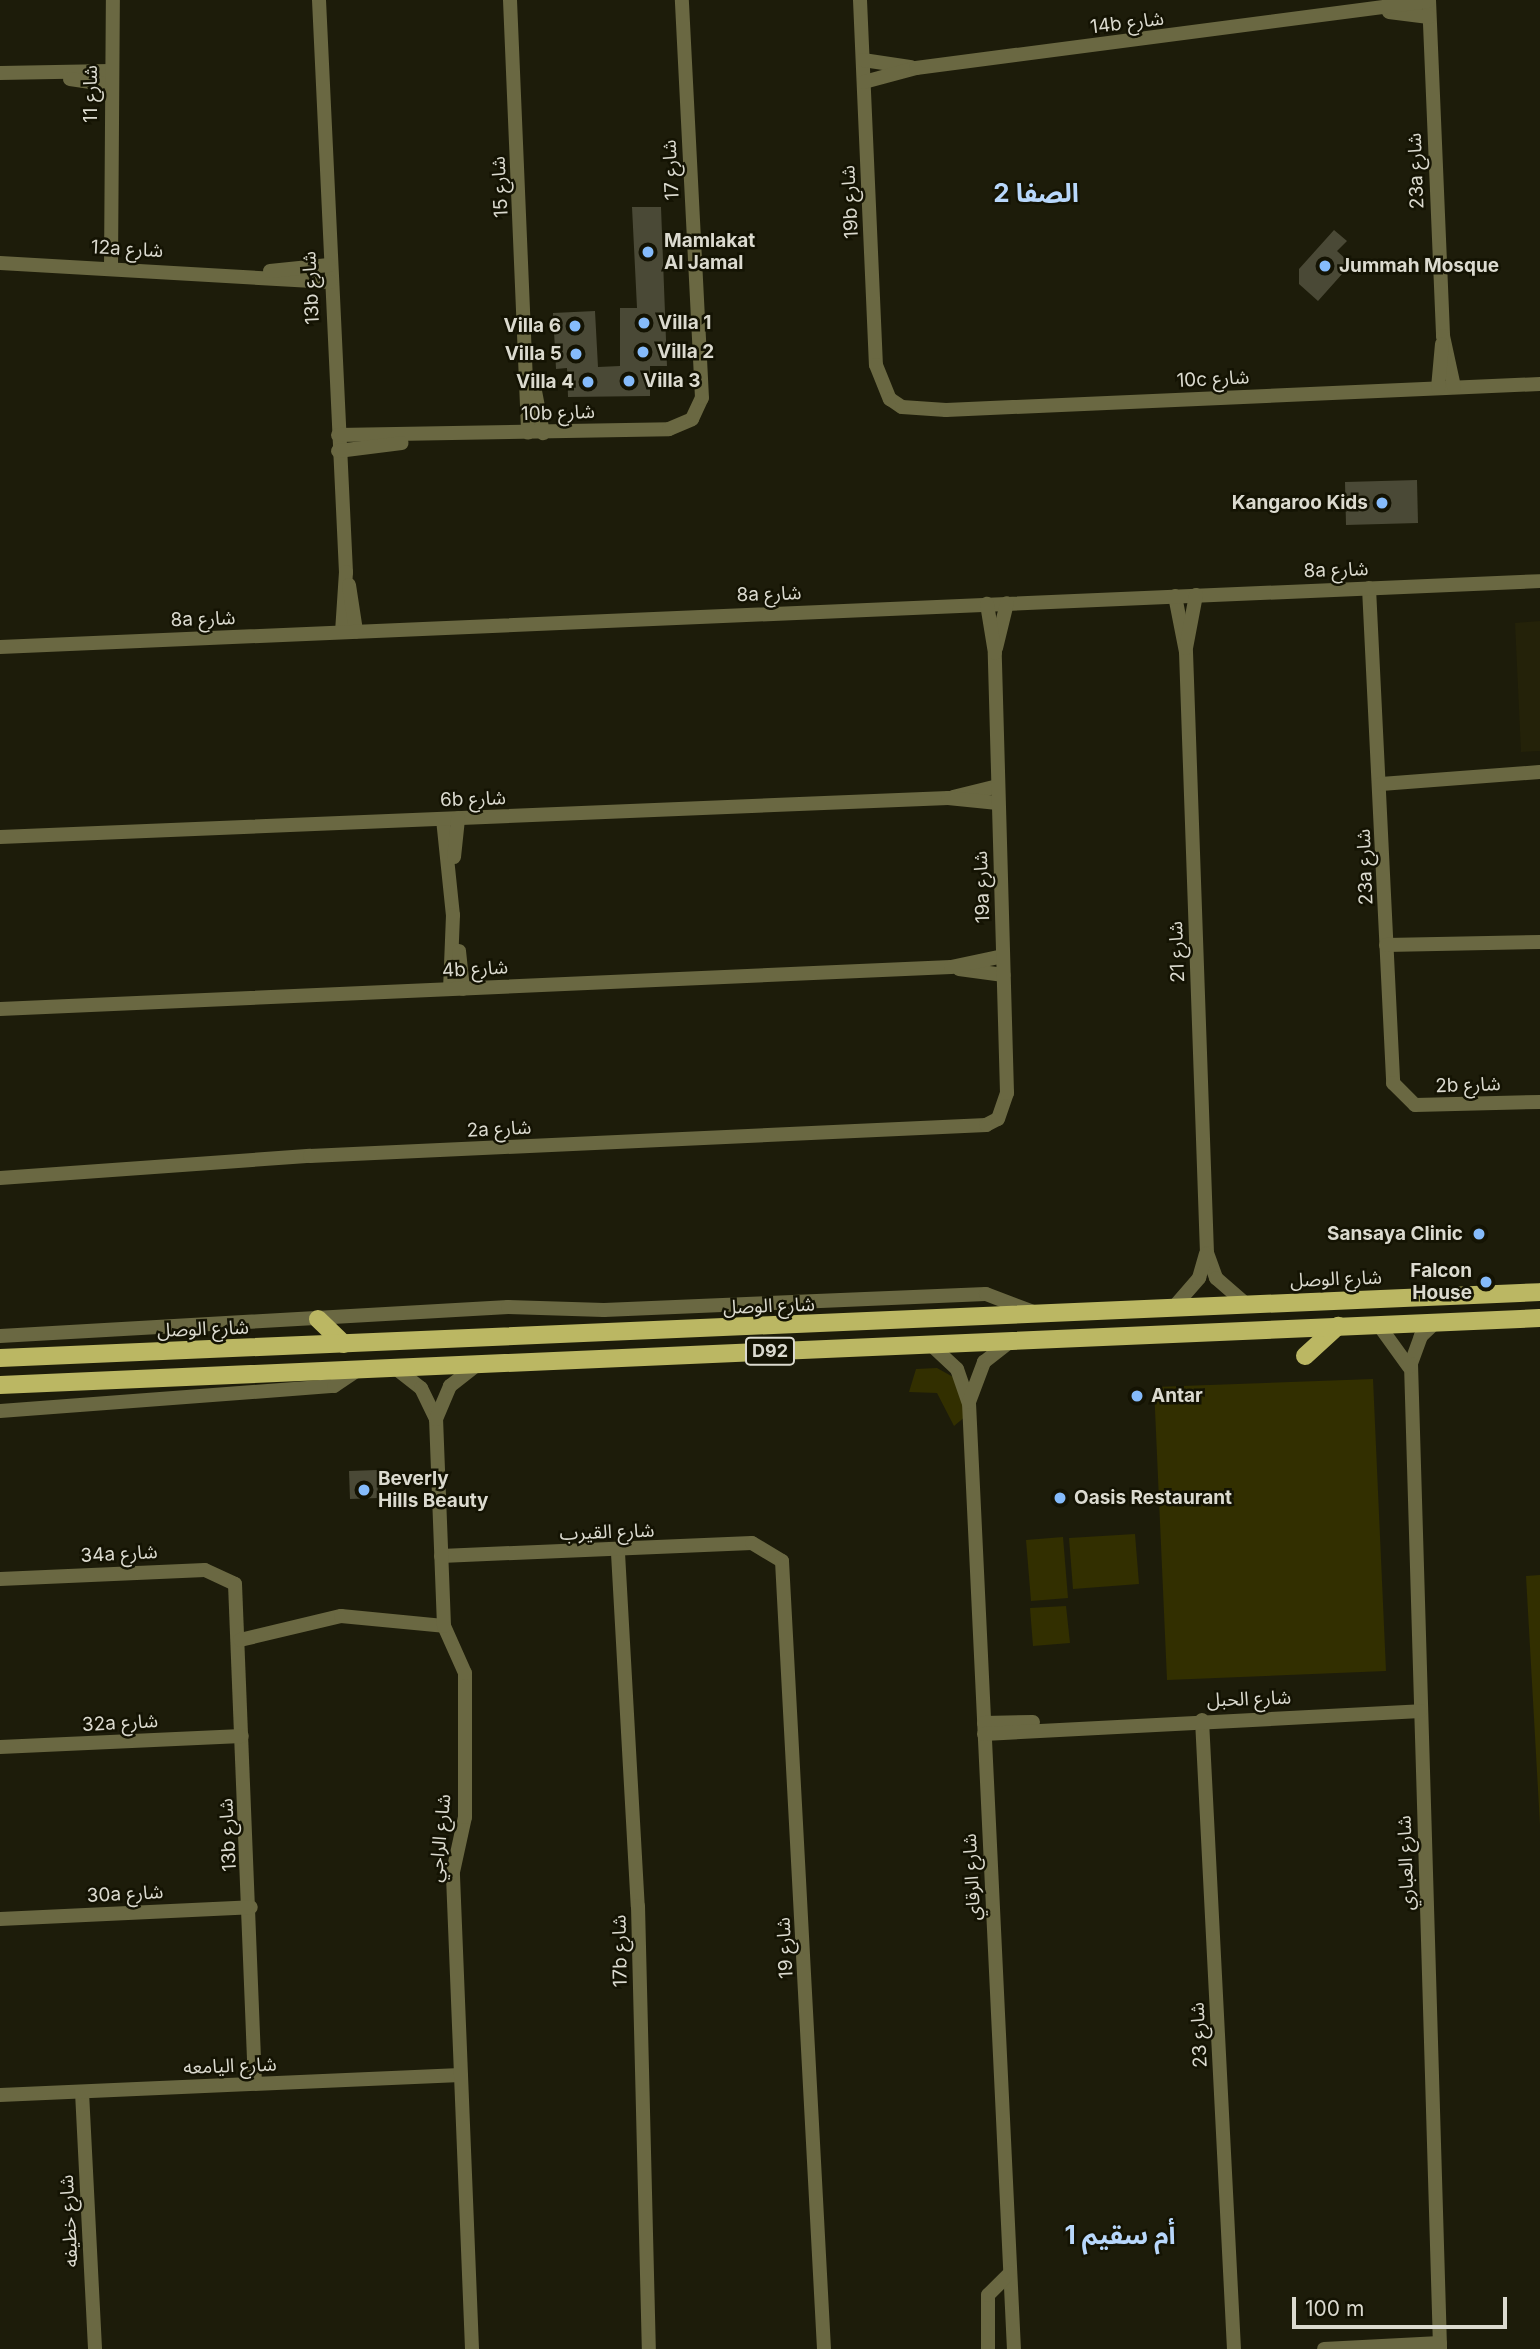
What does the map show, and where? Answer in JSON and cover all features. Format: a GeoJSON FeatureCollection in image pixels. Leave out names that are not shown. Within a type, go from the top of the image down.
{"type":"FeatureCollection","features":[{"type":"Feature","properties":{"kind":"main road","name":"شارع الوصل"},"geometry":{"type":"LineString","coordinates":[[0,1358],[1540,1292]]}},
{"type":"Feature","properties":{"kind":"main road","name":"D92"},"geometry":{"type":"LineString","coordinates":[[0,1385],[1540,1318]]}},
{"type":"Feature","properties":{"kind":"main road"},"geometry":{"type":"LineString","coordinates":[[318,1319],[344,1344]]}},
{"type":"Feature","properties":{"kind":"main road"},"geometry":{"type":"LineString","coordinates":[[1305,1356],[1338,1326]]}},
{"type":"Feature","properties":{"kind":"street","name":"شارع 11"},"geometry":{"type":"LineString","coordinates":[[106,267],[113,0]]}},
{"type":"Feature","properties":{"kind":"street","name":"13b شارع"},"geometry":{"type":"LineString","coordinates":[[319,0],[329,265],[349,632]]}},
{"type":"Feature","properties":{"kind":"street","name":"شارع 15"},"geometry":{"type":"LineString","coordinates":[[510,0],[529,373],[535,433]]}},
{"type":"Feature","properties":{"kind":"street","name":"شارع 17"},"geometry":{"type":"LineString","coordinates":[[682,0],[702,398],[692,419]]}},
{"type":"Feature","properties":{"kind":"street","name":"19b شارع"},"geometry":{"type":"LineString","coordinates":[[860,0],[876,365],[890,399]]}},
{"type":"Feature","properties":{"kind":"street","name":"14b شارع"},"geometry":{"type":"LineString","coordinates":[[864,82],[916,68],[1384,10],[1429,1]]}},
{"type":"Feature","properties":{"kind":"street","name":"23a شارع"},"geometry":{"type":"LineString","coordinates":[[1429,1],[1443,340],[1438,388]]}},
{"type":"Feature","properties":{"kind":"street","name":"14b شارع"},"geometry":{"type":"LineString","coordinates":[[1384,10],[1429,17]]}},
{"type":"Feature","properties":{"kind":"street","name":"14b شارع"},"geometry":{"type":"LineString","coordinates":[[863,60],[916,68]]}},
{"type":"Feature","properties":{"kind":"street"},"geometry":{"type":"LineString","coordinates":[[0,73],[110,78]]}},
{"type":"Feature","properties":{"kind":"street","name":"12a شارع"},"geometry":{"type":"LineString","coordinates":[[0,263],[251,275],[330,282]]}},
{"type":"Feature","properties":{"kind":"street","name":"12a شارع"},"geometry":{"type":"LineString","coordinates":[[251,275],[329,265]]}},
{"type":"Feature","properties":{"kind":"street","name":"23a شارع"},"geometry":{"type":"LineString","coordinates":[[1443,340],[1454,387]]}},
{"type":"Feature","properties":{"kind":"street","name":"10c شارع"},"geometry":{"type":"LineString","coordinates":[[890,399],[914,410],[946,410],[1540,384]]}},
{"type":"Feature","properties":{"kind":"street","name":"10b شارع"},"geometry":{"type":"LineString","coordinates":[[338,435],[424,438],[669,429],[692,419]]}},
{"type":"Feature","properties":{"kind":"street","name":"10b شارع"},"geometry":{"type":"LineString","coordinates":[[338,451],[424,438]]}},
{"type":"Feature","properties":{"kind":"street","name":"8a شارع"},"geometry":{"type":"LineString","coordinates":[[0,647],[1540,581]]}},
{"type":"Feature","properties":{"kind":"street","name":"23a شارع"},"geometry":{"type":"LineString","coordinates":[[1376,588],[1390,1069],[1400,1097]]}},
{"type":"Feature","properties":{"kind":"street","name":"شارع 21"},"geometry":{"type":"LineString","coordinates":[[1185,649],[1196,595]]}},
{"type":"Feature","properties":{"kind":"street","name":"شارع 21"},"geometry":{"type":"LineString","coordinates":[[1175,596],[1185,649],[1207,1253],[1216,1278],[1246,1304]]}},
{"type":"Feature","properties":{"kind":"street","name":"19a شارع"},"geometry":{"type":"LineString","coordinates":[[995,653],[1007,603]]}},
{"type":"Feature","properties":{"kind":"street","name":"19a شارع"},"geometry":{"type":"LineString","coordinates":[[987,604],[995,653],[1007,1093],[998,1118]]}},
{"type":"Feature","properties":{"kind":"street"},"geometry":{"type":"LineString","coordinates":[[1381,778],[1540,772]]}},
{"type":"Feature","properties":{"kind":"street","name":"6b شارع"},"geometry":{"type":"LineString","coordinates":[[948,798],[998,786]]}},
{"type":"Feature","properties":{"kind":"street","name":"6b شارع"},"geometry":{"type":"LineString","coordinates":[[0,837],[948,798],[998,803]]}},
{"type":"Feature","properties":{"kind":"street"},"geometry":{"type":"LineString","coordinates":[[451,819],[456,989]]}},
{"type":"Feature","properties":{"kind":"street"},"geometry":{"type":"LineString","coordinates":[[1386,950],[1540,942]]}},
{"type":"Feature","properties":{"kind":"street","name":"4b شارع"},"geometry":{"type":"LineString","coordinates":[[0,1009],[951,967],[1003,956]]}},
{"type":"Feature","properties":{"kind":"street","name":"4b شارع"},"geometry":{"type":"LineString","coordinates":[[951,967],[1004,975]]}},
{"type":"Feature","properties":{"kind":"street","name":"2b شارع"},"geometry":{"type":"LineString","coordinates":[[1400,1097],[1434,1107],[1540,1102]]}},
{"type":"Feature","properties":{"kind":"street","name":"2a شارع"},"geometry":{"type":"LineString","coordinates":[[0,1178],[324,1156],[975,1127],[998,1118]]}},
{"type":"Feature","properties":{"kind":"street","name":"شارع 21"},"geometry":{"type":"LineString","coordinates":[[1173,1308],[1199,1278],[1207,1253]]}},
{"type":"Feature","properties":{"kind":"street"},"geometry":{"type":"LineString","coordinates":[[0,1336],[508,1307],[604,1311],[986,1294],[1040,1315]]}},
{"type":"Feature","properties":{"kind":"street","name":"شارع العباري"},"geometry":{"type":"LineString","coordinates":[[1436,1322],[1416,1345],[1411,1375],[1440,2346]]}},
{"type":"Feature","properties":{"kind":"street","name":"شارع العباري"},"geometry":{"type":"LineString","coordinates":[[1378,1324],[1400,1346],[1411,1375]]}},
{"type":"Feature","properties":{"kind":"street","name":"شارع الرقاي"},"geometry":{"type":"LineString","coordinates":[[969,1404],[984,1362],[1011,1341]]}},
{"type":"Feature","properties":{"kind":"street","name":"شارع الرقاي"},"geometry":{"type":"LineString","coordinates":[[929,1343],[957,1369],[969,1404],[1014,2349]]}},
{"type":"Feature","properties":{"kind":"street","name":"شارع الراجي"},"geometry":{"type":"LineString","coordinates":[[436,1419],[450,1386],[478,1364]]}},
{"type":"Feature","properties":{"kind":"street","name":"شارع الراجي"},"geometry":{"type":"LineString","coordinates":[[394,1367],[421,1388],[436,1419],[444,1626],[465,1673],[465,1817],[453,1872],[472,2349]]}},
{"type":"Feature","properties":{"kind":"street"},"geometry":{"type":"LineString","coordinates":[[0,1411],[327,1387],[361,1368]]}},
{"type":"Feature","properties":{"kind":"street","name":"شارع القيرب"},"geometry":{"type":"LineString","coordinates":[[441,1556],[618,1553],[752,1543],[772,1550]]}},
{"type":"Feature","properties":{"kind":"street","name":"شارع 19"},"geometry":{"type":"LineString","coordinates":[[772,1550],[787,1575],[824,2349]]}},
{"type":"Feature","properties":{"kind":"street","name":"17b شارع"},"geometry":{"type":"LineString","coordinates":[[618,1553],[638,1906],[649,2349]]}},
{"type":"Feature","properties":{"kind":"street","name":"34a شارع"},"geometry":{"type":"LineString","coordinates":[[0,1579],[205,1570],[235,1584]]}},
{"type":"Feature","properties":{"kind":"street","name":"13b شارع"},"geometry":{"type":"LineString","coordinates":[[235,1584],[240,1640],[251,1907],[255,2084]]}},
{"type":"Feature","properties":{"kind":"street"},"geometry":{"type":"LineString","coordinates":[[240,1640],[341,1616],[444,1626]]}},
{"type":"Feature","properties":{"kind":"street","name":"شارع الحبل"},"geometry":{"type":"LineString","coordinates":[[984,1729],[1420,1711]]}},
{"type":"Feature","properties":{"kind":"street","name":"شارع 23"},"geometry":{"type":"LineString","coordinates":[[1202,1720],[1234,2349]]}},
{"type":"Feature","properties":{"kind":"street","name":"32a شارع"},"geometry":{"type":"LineString","coordinates":[[0,1747],[242,1736]]}},
{"type":"Feature","properties":{"kind":"street","name":"30a شارع"},"geometry":{"type":"LineString","coordinates":[[0,1919],[251,1907]]}},
{"type":"Feature","properties":{"kind":"street","name":"شارع اليامعه"},"geometry":{"type":"LineString","coordinates":[[0,2095],[461,2075]]}},
{"type":"Feature","properties":{"kind":"street","name":"شارع خطيفه"},"geometry":{"type":"LineString","coordinates":[[82,2092],[95,2349]]}},
{"type":"Feature","properties":{"kind":"street"},"geometry":{"type":"LineString","coordinates":[[988,2349],[988,2295],[1010,2273]]}},
{"type":"Feature","properties":{"kind":"street"},"geometry":{"type":"LineString","coordinates":[[1324,2349],[1440,2346]]}},
{"type":"Feature","properties":{"kind":"shaded area"},"geometry":{"type":"Polygon","coordinates":[[[1540,621],[1540,751],[1521,752],[1515,623],[1540,621]]]}},
{"type":"Feature","properties":{"kind":"shaded area"},"geometry":{"type":"Polygon","coordinates":[[[937,1368],[955,1378],[966,1416],[954,1426],[937,1393],[909,1392],[916,1369],[937,1368]]]}},
{"type":"Feature","properties":{"kind":"shaded area"},"geometry":{"type":"Polygon","coordinates":[[[1373,1379],[1386,1671],[1167,1680],[1154,1387],[1373,1379]]]}},
{"type":"Feature","properties":{"kind":"shaded area"},"geometry":{"type":"Polygon","coordinates":[[[1135,1534],[1139,1584],[1073,1589],[1069,1538],[1135,1534]]]}},
{"type":"Feature","properties":{"kind":"shaded area"},"geometry":{"type":"Polygon","coordinates":[[[1063,1537],[1068,1598],[1031,1601],[1026,1540],[1063,1537]]]}},
{"type":"Feature","properties":{"kind":"shaded area"},"geometry":{"type":"Polygon","coordinates":[[[1540,1575],[1540,1825],[1526,1576],[1540,1575]]]}},
{"type":"Feature","properties":{"kind":"shaded area"},"geometry":{"type":"Polygon","coordinates":[[[1066,1606],[1070,1643],[1033,1646],[1030,1608],[1066,1606]]]}},
{"type":"Feature","properties":{"kind":"building"},"geometry":{"type":"Polygon","coordinates":[[[632,207],[661,207],[667,366],[650,366],[650,396],[568,397],[567,368],[556,369],[553,313],[595,311],[598,367],[620,366],[620,308],[637,308],[632,207]]]}},
{"type":"Feature","properties":{"kind":"building","name":"Jummah Mosque"},"geometry":{"type":"Polygon","coordinates":[[[1334,230],[1347,241],[1337,251],[1351,264],[1318,301],[1299,284],[1299,269],[1334,230]]]}},
{"type":"Feature","properties":{"kind":"building","name":"Kangaroo Kids"},"geometry":{"type":"Polygon","coordinates":[[[1417,480],[1418,523],[1346,525],[1345,482],[1417,480]]]}},
{"type":"Feature","properties":{"kind":"building","name":"Beverly Hills Beauty"},"geometry":{"type":"Polygon","coordinates":[[[377,1470],[378,1498],[350,1499],[349,1471],[377,1470]]]}},
{"type":"Feature","properties":{"kind":"place","name":"Mamlakat Al Jamal"},"geometry":{"type":"Point","coordinates":[648,252]}},
{"type":"Feature","properties":{"kind":"place","name":"Jummah Mosque"},"geometry":{"type":"Point","coordinates":[1325,266]}},
{"type":"Feature","properties":{"kind":"place","name":"Villa 1"},"geometry":{"type":"Point","coordinates":[644,323]}},
{"type":"Feature","properties":{"kind":"place","name":"Villa 6"},"geometry":{"type":"Point","coordinates":[575,326]}},
{"type":"Feature","properties":{"kind":"place","name":"Villa 2"},"geometry":{"type":"Point","coordinates":[643,352]}},
{"type":"Feature","properties":{"kind":"place","name":"Villa 5"},"geometry":{"type":"Point","coordinates":[576,354]}},
{"type":"Feature","properties":{"kind":"place","name":"Villa 3"},"geometry":{"type":"Point","coordinates":[629,381]}},
{"type":"Feature","properties":{"kind":"place","name":"Villa 4"},"geometry":{"type":"Point","coordinates":[588,382]}},
{"type":"Feature","properties":{"kind":"place","name":"Kangaroo Kids"},"geometry":{"type":"Point","coordinates":[1382,503]}},
{"type":"Feature","properties":{"kind":"place","name":"Sansaya Clinic"},"geometry":{"type":"Point","coordinates":[1479,1234]}},
{"type":"Feature","properties":{"kind":"place","name":"Falcon House"},"geometry":{"type":"Point","coordinates":[1486,1282]}},
{"type":"Feature","properties":{"kind":"place","name":"Antar"},"geometry":{"type":"Point","coordinates":[1137,1396]}},
{"type":"Feature","properties":{"kind":"place","name":"Beverly Hills Beauty"},"geometry":{"type":"Point","coordinates":[364,1490]}},
{"type":"Feature","properties":{"kind":"place","name":"Oasis Restaurant"},"geometry":{"type":"Point","coordinates":[1060,1498]}},
{"type":"Feature","properties":{"kind":"district","name":"الصفا 2"},"geometry":{"type":"Point","coordinates":[1036,193]}},
{"type":"Feature","properties":{"kind":"district","name":"أم سقيم 1"},"geometry":{"type":"Point","coordinates":[1120,2235]}}]}
